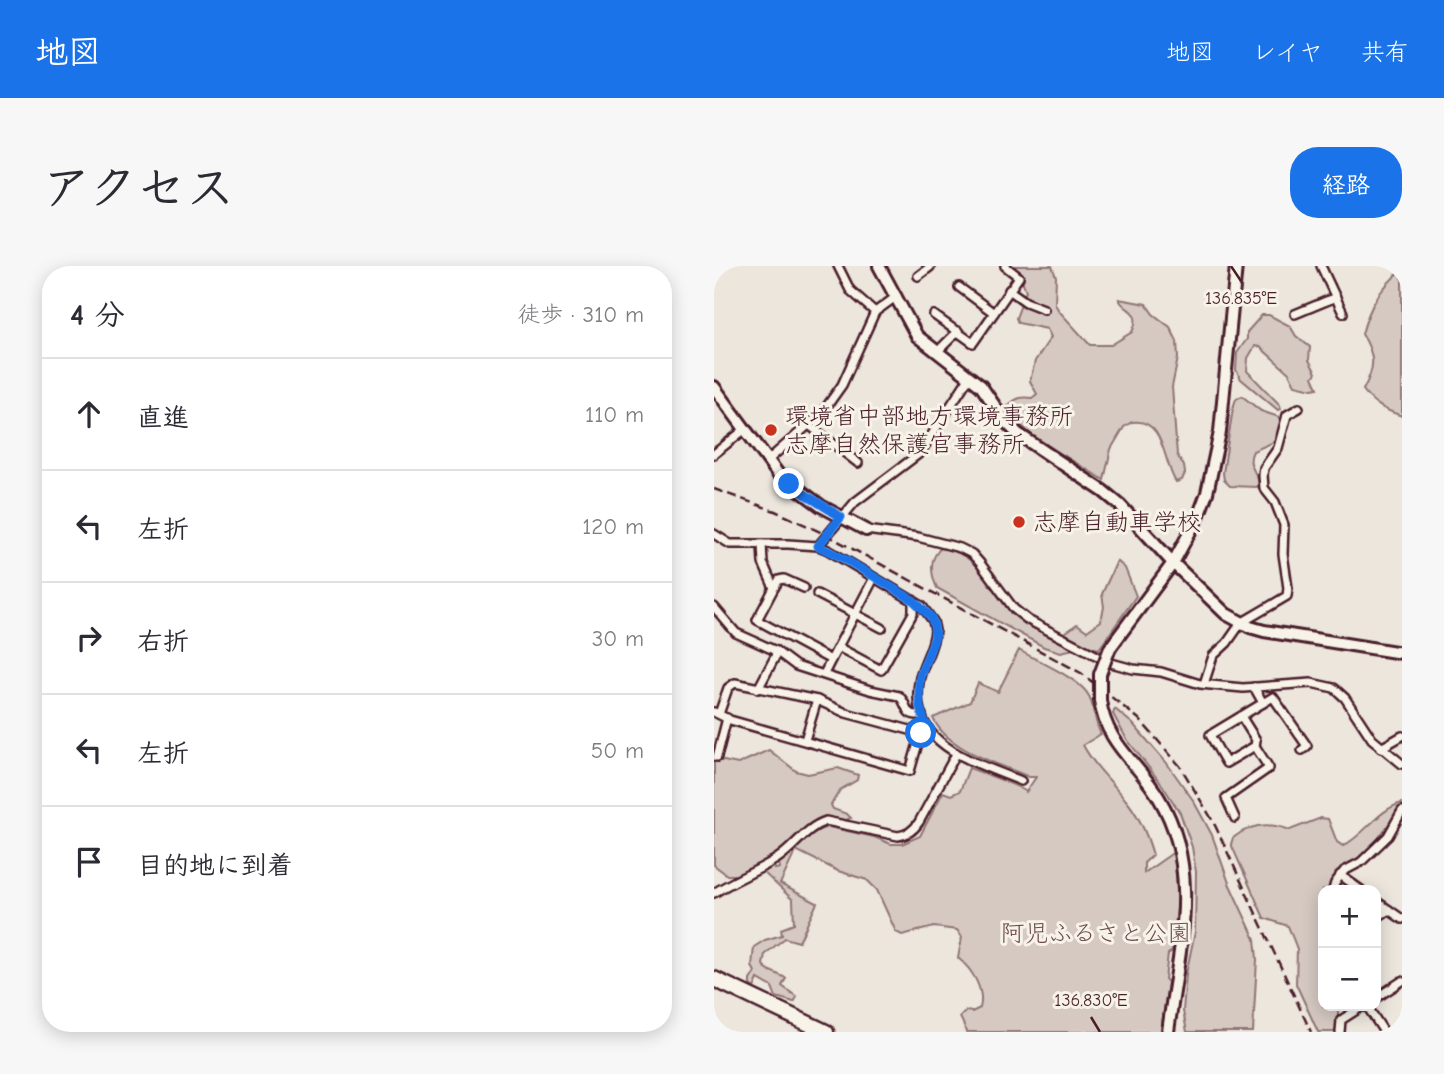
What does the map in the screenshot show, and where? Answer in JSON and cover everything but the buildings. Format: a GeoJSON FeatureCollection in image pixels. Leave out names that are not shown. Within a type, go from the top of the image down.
{"type":"FeatureCollection","features":[{"type":"Feature","properties":{"kind":"highway"},"geometry":{"type":"LineString","coordinates":[[714,979],[826,1032]]}},
{"type":"Feature","properties":{"kind":"street"},"geometry":{"type":"LineString","coordinates":[[838,266],[849,290],[875,312]]}},
{"type":"Feature","properties":{"kind":"street"},"geometry":{"type":"LineString","coordinates":[[879,266],[917,336],[981,386],[1005,421],[1018,434],[1120,505],[1218,607],[1241,623],[1282,635],[1402,653]]}},
{"type":"Feature","properties":{"kind":"street"},"geometry":{"type":"LineString","coordinates":[[918,276],[929,266]]}},
{"type":"Feature","properties":{"kind":"street"},"geometry":{"type":"LineString","coordinates":[[934,314],[973,343],[1018,277],[1005,266]]}},
{"type":"Feature","properties":{"kind":"street"},"geometry":{"type":"LineString","coordinates":[[1168,1032],[1186,895],[1181,852],[1172,821],[1158,797],[1109,733],[1103,720],[1100,674],[1110,648],[1173,563],[1198,517],[1210,481],[1224,396],[1236,266]]}},
{"type":"Feature","properties":{"kind":"street"},"geometry":{"type":"LineString","coordinates":[[1321,266],[1343,313]]}},
{"type":"Feature","properties":{"kind":"street"},"geometry":{"type":"LineString","coordinates":[[959,287],[994,313]]}},
{"type":"Feature","properties":{"kind":"street"},"geometry":{"type":"LineString","coordinates":[[1009,290],[1026,302],[1044,309]]}},
{"type":"Feature","properties":{"kind":"street"},"geometry":{"type":"LineString","coordinates":[[766,461],[809,425],[842,385],[875,312],[897,296]]}},
{"type":"Feature","properties":{"kind":"street"},"geometry":{"type":"LineString","coordinates":[[1295,314],[1336,297]]}},
{"type":"Feature","properties":{"kind":"street"},"geometry":{"type":"LineString","coordinates":[[937,352],[958,331]]}},
{"type":"Feature","properties":{"kind":"street"},"geometry":{"type":"LineString","coordinates":[[818,546],[841,517],[868,490],[920,453],[970,376]]}},
{"type":"Feature","properties":{"kind":"street"},"geometry":{"type":"LineString","coordinates":[[714,387],[766,461],[789,484],[866,530],[918,537],[960,548],[972,554],[1014,610],[1028,620],[1111,663],[1133,669],[1161,672],[1203,684],[1254,687],[1311,683],[1334,688],[1345,698],[1372,739],[1402,764]]}},
{"type":"Feature","properties":{"kind":"street"},"geometry":{"type":"LineString","coordinates":[[1203,684],[1213,656],[1227,643],[1241,623],[1287,596],[1283,554],[1284,525],[1275,502],[1265,490],[1263,475],[1264,468],[1278,448],[1287,415],[1299,408]]}},
{"type":"Feature","properties":{"kind":"street"},"geometry":{"type":"LineString","coordinates":[[809,425],[858,463]]}},
{"type":"Feature","properties":{"kind":"street"},"geometry":{"type":"LineString","coordinates":[[714,454],[744,430]]}},
{"type":"Feature","properties":{"kind":"street"},"geometry":{"type":"LineString","coordinates":[[714,534],[730,544],[818,546],[843,558],[927,611],[935,631],[920,676],[919,699],[926,726],[940,744],[956,754],[1021,781]]}},
{"type":"Feature","properties":{"kind":"street"},"geometry":{"type":"LineString","coordinates":[[762,544],[763,563],[774,588]]}},
{"type":"Feature","properties":{"kind":"street"},"geometry":{"type":"LineString","coordinates":[[824,674],[874,578]]}},
{"type":"Feature","properties":{"kind":"street"},"geometry":{"type":"LineString","coordinates":[[804,588],[781,579],[757,620],[831,660]]}},
{"type":"Feature","properties":{"kind":"street"},"geometry":{"type":"LineString","coordinates":[[817,594],[882,628]]}},
{"type":"Feature","properties":{"kind":"street"},"geometry":{"type":"LineString","coordinates":[[838,647],[881,670],[913,613],[913,600]]}},
{"type":"Feature","properties":{"kind":"street"},"geometry":{"type":"LineString","coordinates":[[714,607],[736,633],[776,651],[805,670],[899,696],[910,714],[922,715]]}},
{"type":"Feature","properties":{"kind":"street"},"geometry":{"type":"LineString","coordinates":[[758,689],[776,651]]}},
{"type":"Feature","properties":{"kind":"street"},"geometry":{"type":"LineString","coordinates":[[717,757],[720,715],[727,688],[735,683],[817,700],[846,713],[921,733]]}},
{"type":"Feature","properties":{"kind":"street"},"geometry":{"type":"LineString","coordinates":[[1254,687],[1263,703]]}},
{"type":"Feature","properties":{"kind":"street"},"geometry":{"type":"LineString","coordinates":[[1255,746],[1226,762],[1210,735],[1273,697],[1307,746],[1302,750]]}},
{"type":"Feature","properties":{"kind":"street"},"geometry":{"type":"LineString","coordinates":[[805,740],[817,700]]}},
{"type":"Feature","properties":{"kind":"street"},"geometry":{"type":"LineString","coordinates":[[720,715],[910,771],[921,733],[926,726]]}},
{"type":"Feature","properties":{"kind":"street"},"geometry":{"type":"LineString","coordinates":[[1235,818],[1226,798],[1269,768],[1241,716]]}},
{"type":"Feature","properties":{"kind":"street"},"geometry":{"type":"LineString","coordinates":[[1381,748],[1402,736]]}},
{"type":"Feature","properties":{"kind":"street"},"geometry":{"type":"LineString","coordinates":[[714,892],[780,856],[815,824],[826,821],[904,835],[919,822],[956,754]]}},
{"type":"Feature","properties":{"kind":"street"},"geometry":{"type":"LineString","coordinates":[[1335,885],[1340,875],[1361,862],[1388,836],[1402,811]]}},
{"type":"Feature","properties":{"kind":"street"},"geometry":{"type":"LineString","coordinates":[[1340,875],[1354,885]]}},
{"type":"Feature","properties":{"kind":"street"},"geometry":{"type":"LineString","coordinates":[[1381,904],[1402,919]]}},
{"type":"Feature","properties":{"kind":"street"},"geometry":{"type":"LineString","coordinates":[[1381,915],[1389,910]]}},
{"type":"Feature","properties":{"kind":"street"},"geometry":{"type":"LineString","coordinates":[[1381,995],[1402,981]]}},
{"type":"Feature","properties":{"kind":"street"},"geometry":{"type":"LineString","coordinates":[[1340,1032],[1342,1020],[1357,1011]]}},
{"type":"Feature","properties":{"kind":"street"},"geometry":{"type":"LineString","coordinates":[[1369,1011],[1384,1032]]}},
{"type":"Feature","properties":{"kind":"green space"},"geometry":{"type":"Polygon","coordinates":[[[1010,266],[1052,266],[1056,277],[1055,304],[1090,345],[1111,345],[1132,332],[1135,325],[1134,315],[1119,299],[1146,304],[1153,314],[1170,327],[1177,341],[1178,358],[1172,387],[1177,455],[1185,473],[1182,480],[1176,482],[1162,443],[1151,427],[1143,422],[1132,422],[1124,427],[1111,449],[1104,480],[1034,437],[1005,411],[1005,408],[1017,399],[1032,398],[1037,394],[1030,381],[1035,361],[1051,337],[1047,329],[1018,323],[1016,318],[1026,291],[1019,272],[1010,266]]]}},
{"type":"Feature","properties":{"kind":"green space"},"geometry":{"type":"Polygon","coordinates":[[[1402,270],[1402,416],[1371,400],[1363,390],[1372,368],[1372,356],[1362,334],[1376,299],[1402,270]]]}},
{"type":"Feature","properties":{"kind":"green space"},"geometry":{"type":"Polygon","coordinates":[[[1262,315],[1269,315],[1290,326],[1296,336],[1310,347],[1309,360],[1316,373],[1313,377],[1318,388],[1295,385],[1289,373],[1260,347],[1255,346],[1248,358],[1247,371],[1280,405],[1281,409],[1278,410],[1241,379],[1236,370],[1237,353],[1247,339],[1247,332],[1262,315]]]}},
{"type":"Feature","properties":{"kind":"green space"},"geometry":{"type":"Polygon","coordinates":[[[1242,396],[1261,411],[1279,417],[1281,426],[1274,442],[1253,451],[1251,456],[1252,467],[1259,483],[1257,487],[1230,486],[1224,480],[1233,408],[1236,399],[1242,396]]]}},
{"type":"Feature","properties":{"kind":"green space"},"geometry":{"type":"Polygon","coordinates":[[[942,547],[969,559],[1010,610],[1034,628],[1052,635],[1061,636],[1077,624],[1087,631],[1101,621],[1104,607],[1102,594],[1117,561],[1125,568],[1136,596],[1099,649],[1086,646],[1061,652],[1044,647],[937,588],[932,566],[942,547]]]}},
{"type":"Feature","properties":{"kind":"green space","name":"阿児ふるさと公園"},"geometry":{"type":"Polygon","coordinates":[[[1019,650],[1068,677],[1089,696],[1101,734],[1083,745],[1097,767],[1130,805],[1142,825],[1153,855],[1144,863],[1144,873],[1174,852],[1178,899],[1172,951],[1168,954],[1165,979],[1168,982],[1161,1032],[967,1032],[960,1017],[966,1011],[972,1012],[980,1008],[981,994],[972,974],[958,958],[962,937],[957,930],[934,927],[902,935],[896,932],[877,890],[867,880],[838,871],[796,850],[780,884],[817,903],[799,942],[785,938],[765,954],[763,965],[786,978],[782,986],[797,997],[794,1002],[776,997],[772,987],[758,979],[754,988],[750,985],[755,972],[752,966],[754,947],[765,940],[782,935],[781,929],[794,924],[793,900],[762,871],[773,865],[775,869],[780,868],[779,863],[808,836],[829,827],[874,837],[891,844],[902,844],[920,836],[943,792],[951,795],[960,791],[969,768],[1026,792],[1036,777],[1029,777],[989,761],[961,747],[940,729],[933,718],[970,702],[978,683],[998,692],[1019,650]]]}},
{"type":"Feature","properties":{"kind":"green space"},"geometry":{"type":"Polygon","coordinates":[[[1115,709],[1133,724],[1166,762],[1193,800],[1212,835],[1229,883],[1255,939],[1257,959],[1253,1032],[1187,1032],[1183,1011],[1186,974],[1195,932],[1196,872],[1192,847],[1180,813],[1126,738],[1113,714],[1115,709]]]}},
{"type":"Feature","properties":{"kind":"green space"},"geometry":{"type":"Polygon","coordinates":[[[769,750],[796,771],[808,774],[838,768],[858,775],[857,780],[840,790],[831,805],[833,809],[851,818],[815,821],[770,859],[738,875],[727,875],[714,865],[714,759],[738,764],[769,750]]]}},
{"type":"Feature","properties":{"kind":"green space"},"geometry":{"type":"Polygon","coordinates":[[[1402,803],[1402,807],[1367,853],[1347,867],[1334,885],[1318,885],[1318,1011],[1338,1011],[1338,1032],[1318,1032],[1296,984],[1297,949],[1288,926],[1264,918],[1231,844],[1239,833],[1253,827],[1267,825],[1290,830],[1321,818],[1328,819],[1337,842],[1343,846],[1393,806],[1402,803]]]}},
{"type":"Feature","properties":{"kind":"railway"},"geometry":{"type":"LineString","coordinates":[[714,489],[775,511],[827,535],[1081,673],[1139,719],[1180,766],[1213,821],[1311,1032]]}},
{"type":"Feature","properties":{"kind":"place","name":"環境省中部地方環境事務所 志摩自然保護官事務所"},"geometry":{"type":"Point","coordinates":[771,430]}},
{"type":"Feature","properties":{"kind":"place","name":"志摩自動車学校"},"geometry":{"type":"Point","coordinates":[1019,522]}},
{"type":"Feature","properties":{"kind":"route"},"geometry":{"type":"LineString","coordinates":[[789,484],[841,517],[818,546],[913,600],[927,611],[933,621],[935,637],[920,676],[919,699],[926,726],[921,733]]}}]}
